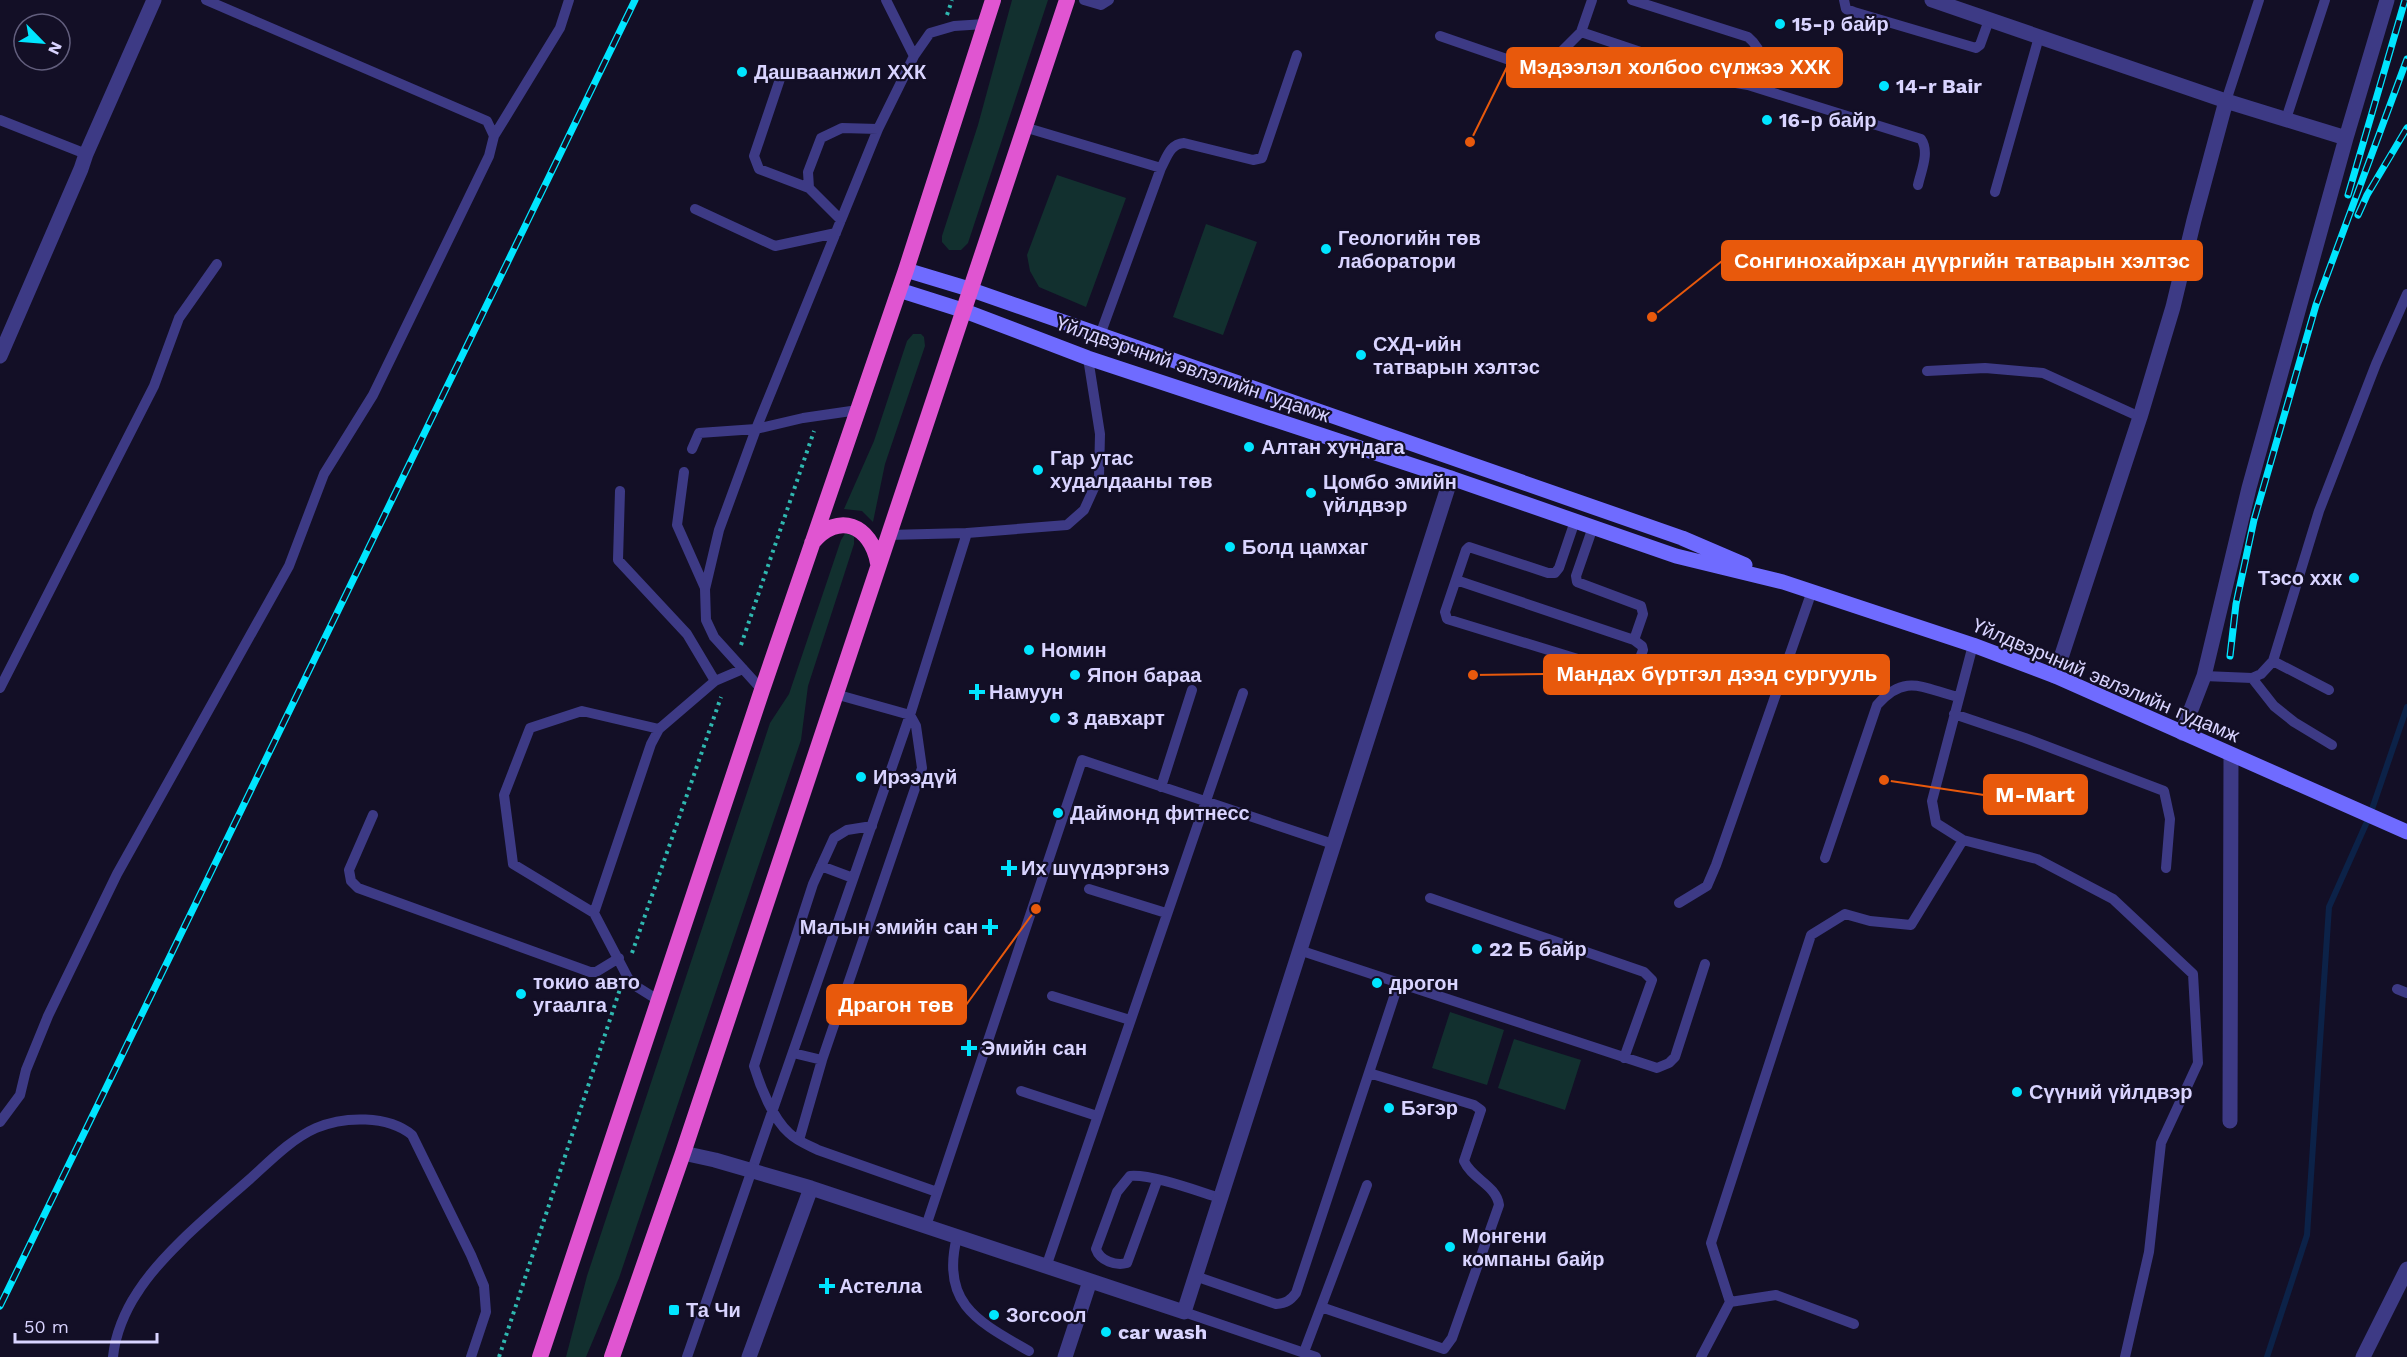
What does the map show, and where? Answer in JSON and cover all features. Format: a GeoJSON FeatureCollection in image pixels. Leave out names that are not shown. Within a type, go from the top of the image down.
{"type":"FeatureCollection","features":[{"type":"Feature","properties":{"kind":"highway"},"geometry":{"type":"LineString","coordinates":[[540,1357],[762,690],[906,270],[993,0]]}},
{"type":"Feature","properties":{"kind":"highway"},"geometry":{"type":"LineString","coordinates":[[612,1357],[683,1153],[1067,0]]}},
{"type":"Feature","properties":{"kind":"highway"},"geometry":{"type":"LineString","coordinates":[[811,545],[821,532],[835,526],[851,526],[865,534],[875,546],[878,564]]}},
{"type":"Feature","properties":{"kind":"main road","name":"Үйлдвэрчний эвлэлийн гудамж"},"geometry":{"type":"LineString","coordinates":[[906,270],[969,289],[1682,538],[1783,582]]}},
{"type":"Feature","properties":{"kind":"main road","name":"Үйлдвэрчний эвлэлийн гудамж"},"geometry":{"type":"LineString","coordinates":[[899,290],[962,310],[1088,358],[1676,556],[1783,582],[1973,645],[2055,676],[2400,829]]}},
{"type":"Feature","properties":{"kind":"street"},"geometry":{"type":"LineString","coordinates":[[0,356],[154,0]]}},
{"type":"Feature","properties":{"kind":"street"},"geometry":{"type":"LineString","coordinates":[[1932,0],[2226,101],[2346,138]]}},
{"type":"Feature","properties":{"kind":"street"},"geometry":{"type":"LineString","coordinates":[[2182,733],[2204,676],[2249,488],[2346,138],[2387,0]]}},
{"type":"Feature","properties":{"kind":"street"},"geometry":{"type":"LineString","coordinates":[[2055,676],[2140,417],[2173,307],[2226,101]]}},
{"type":"Feature","properties":{"kind":"street"},"geometry":{"type":"LineString","coordinates":[[683,1153],[811,1188],[1184,1312],[1450,478]]}},
{"type":"Feature","properties":{"kind":"street"},"geometry":{"type":"LineString","coordinates":[[2230,1121],[2231,755]]}},
{"type":"Feature","properties":{"kind":"street"},"geometry":{"type":"LineString","coordinates":[[749,1357],[811,1188]]}},
{"type":"Feature","properties":{"kind":"street"},"geometry":{"type":"LineString","coordinates":[[2363,1357],[2407,1269]]}},
{"type":"Feature","properties":{"kind":"street"},"geometry":{"type":"LineString","coordinates":[[1065,1357],[1090,1281]]}},
{"type":"Feature","properties":{"kind":"lane"},"geometry":{"type":"LineString","coordinates":[[206,0],[487,121],[494,136]]}},
{"type":"Feature","properties":{"kind":"lane"},"geometry":{"type":"LineString","coordinates":[[0,1122],[20,1095],[26,1070],[48,1016],[117,874],[289,566],[324,474],[373,395],[489,156],[494,136],[560,28],[569,0]]}},
{"type":"Feature","properties":{"kind":"lane"},"geometry":{"type":"LineString","coordinates":[[885,0],[914,56]]}},
{"type":"Feature","properties":{"kind":"lane"},"geometry":{"type":"LineString","coordinates":[[1084,0],[1101,5],[1109,0]]}},
{"type":"Feature","properties":{"kind":"lane"},"geometry":{"type":"LineString","coordinates":[[1440,36],[1524,65],[1544,64],[1562,52],[1581,32],[1592,0]]}},
{"type":"Feature","properties":{"kind":"lane"},"geometry":{"type":"LineString","coordinates":[[1632,0],[1748,37],[1757,45],[1762,57],[1756,76],[1748,86]]}},
{"type":"Feature","properties":{"kind":"lane"},"geometry":{"type":"LineString","coordinates":[[1844,0],[1846,9],[1854,12],[1976,48],[1980,45],[1989,20]]}},
{"type":"Feature","properties":{"kind":"lane"},"geometry":{"type":"LineString","coordinates":[[2226,101],[2259,0]]}},
{"type":"Feature","properties":{"kind":"lane"},"geometry":{"type":"LineString","coordinates":[[2286,119],[2325,0]]}},
{"type":"Feature","properties":{"kind":"lane"},"geometry":{"type":"LineString","coordinates":[[762,690],[714,637],[706,620],[705,588],[718,530],[756,429],[878,129],[914,56],[930,33],[954,26],[986,24]]}},
{"type":"Feature","properties":{"kind":"lane"},"geometry":{"type":"LineString","coordinates":[[1581,32],[1730,82],[1921,140],[1925,153],[1918,185]]}},
{"type":"Feature","properties":{"kind":"lane"},"geometry":{"type":"LineString","coordinates":[[1995,192],[2039,37]]}},
{"type":"Feature","properties":{"kind":"lane"},"geometry":{"type":"LineString","coordinates":[[1100,335],[1161,168],[1172,148],[1185,143],[1253,160],[1262,158],[1297,55]]}},
{"type":"Feature","properties":{"kind":"lane"},"geometry":{"type":"LineString","coordinates":[[780,79],[754,156],[759,169],[809,188],[841,220]]}},
{"type":"Feature","properties":{"kind":"lane"},"geometry":{"type":"LineString","coordinates":[[0,120],[86,154]]}},
{"type":"Feature","properties":{"kind":"lane"},"geometry":{"type":"LineString","coordinates":[[1024,127],[1161,168]]}},
{"type":"Feature","properties":{"kind":"lane"},"geometry":{"type":"LineString","coordinates":[[809,188],[808,172],[821,138],[842,128],[878,129]]}},
{"type":"Feature","properties":{"kind":"lane"},"geometry":{"type":"LineString","coordinates":[[695,209],[775,246],[836,233]]}},
{"type":"Feature","properties":{"kind":"lane"},"geometry":{"type":"LineString","coordinates":[[0,688],[154,386],[179,318],[217,264]]}},
{"type":"Feature","properties":{"kind":"lane"},"geometry":{"type":"LineString","coordinates":[[2204,676],[2252,678],[2261,674],[2273,661],[2319,511],[2376,364],[2407,294]]}},
{"type":"Feature","properties":{"kind":"lane"},"geometry":{"type":"LineString","coordinates":[[888,535],[967,533],[1067,525],[1084,510],[1098,477],[1100,434],[1088,358]]}},
{"type":"Feature","properties":{"kind":"lane"},"geometry":{"type":"LineString","coordinates":[[1927,370],[1985,368],[2043,373],[2140,417]]}},
{"type":"Feature","properties":{"kind":"lane"},"geometry":{"type":"LineString","coordinates":[[692,449],[699,433],[756,429],[858,410]]}},
{"type":"Feature","properties":{"kind":"lane"},"geometry":{"type":"LineString","coordinates":[[684,472],[677,525],[705,588]]}},
{"type":"Feature","properties":{"kind":"lane"},"geometry":{"type":"LineString","coordinates":[[621,491],[618,560],[687,634],[715,681]]}},
{"type":"Feature","properties":{"kind":"lane"},"geometry":{"type":"LineString","coordinates":[[1456,580],[1634,640],[1642,646],[1643,650],[1633,676],[1447,619],[1445,612],[1466,550],[1469,547],[1548,573],[1555,573],[1559,568],[1575,521]]}},
{"type":"Feature","properties":{"kind":"lane"},"geometry":{"type":"LineString","coordinates":[[1593,527],[1576,576],[1577,582],[1641,606],[1643,614],[1634,640]]}},
{"type":"Feature","properties":{"kind":"lane"},"geometry":{"type":"LineString","coordinates":[[687,1357],[910,716],[967,533]]}},
{"type":"Feature","properties":{"kind":"lane"},"geometry":{"type":"LineString","coordinates":[[1679,903],[1707,886],[1716,865],[1812,591]]}},
{"type":"Feature","properties":{"kind":"lane"},"geometry":{"type":"LineString","coordinates":[[1973,645],[1932,801],[1936,823],[1964,840],[2037,859],[2113,899],[2193,974],[2198,1063],[2161,1143],[2149,1252],[2125,1357]]}},
{"type":"Feature","properties":{"kind":"lane"},"geometry":{"type":"LineString","coordinates":[[2273,661],[2328,690]]}},
{"type":"Feature","properties":{"kind":"lane"},"geometry":{"type":"LineString","coordinates":[[594,913],[651,744],[659,729],[715,681],[743,669]]}},
{"type":"Feature","properties":{"kind":"lane"},"geometry":{"type":"LineString","coordinates":[[2252,678],[2274,706],[2294,722],[2332,745]]}},
{"type":"Feature","properties":{"kind":"lane"},"geometry":{"type":"LineString","coordinates":[[1825,858],[1877,705],[1892,689],[1901,685],[1958,697]]}},
{"type":"Feature","properties":{"kind":"lane"},"geometry":{"type":"LineString","coordinates":[[1161,787],[1192,690]]}},
{"type":"Feature","properties":{"kind":"lane"},"geometry":{"type":"LineString","coordinates":[[1046,1267],[1204,801],[1243,693]]}},
{"type":"Feature","properties":{"kind":"lane"},"geometry":{"type":"LineString","coordinates":[[799,1140],[822,1060],[922,768],[916,726],[910,716],[835,694]]}},
{"type":"Feature","properties":{"kind":"lane"},"geometry":{"type":"LineString","coordinates":[[658,1000],[634,985],[594,913],[513,864],[504,795],[530,728],[582,711],[659,729]]}},
{"type":"Feature","properties":{"kind":"lane"},"geometry":{"type":"LineString","coordinates":[[1954,714],[2025,738],[2164,791],[2170,819],[2166,868]]}},
{"type":"Feature","properties":{"kind":"lane"},"geometry":{"type":"LineString","coordinates":[[926,1227],[1082,760],[1333,844]]}},
{"type":"Feature","properties":{"kind":"lane"},"geometry":{"type":"LineString","coordinates":[[373,815],[349,870],[351,881],[358,888],[590,972],[596,972],[619,958]]}},
{"type":"Feature","properties":{"kind":"lane"},"geometry":{"type":"LineString","coordinates":[[872,826],[847,830],[834,838],[813,884],[754,1066],[759,1084],[787,1132],[818,1149],[938,1192]]}},
{"type":"Feature","properties":{"kind":"lane"},"geometry":{"type":"LineString","coordinates":[[1701,1357],[1730,1302],[1711,1243],[1811,935],[1845,914],[1870,921],[1911,925],[1964,840]]}},
{"type":"Feature","properties":{"kind":"lane"},"geometry":{"type":"LineString","coordinates":[[821,866],[853,878]]}},
{"type":"Feature","properties":{"kind":"lane"},"geometry":{"type":"LineString","coordinates":[[1089,889],[1166,914]]}},
{"type":"Feature","properties":{"kind":"lane"},"geometry":{"type":"LineString","coordinates":[[1430,898],[1644,972],[1652,980],[1624,1058]]}},
{"type":"Feature","properties":{"kind":"lane"},"geometry":{"type":"LineString","coordinates":[[1299,950],[1560,1034],[1657,1068],[1669,1063],[1675,1057],[1705,964]]}},
{"type":"Feature","properties":{"kind":"lane"},"geometry":{"type":"LineString","coordinates":[[1195,1276],[1276,1304],[1285,1304],[1292,1298],[1399,982]]}},
{"type":"Feature","properties":{"kind":"lane"},"geometry":{"type":"LineString","coordinates":[[1052,996],[1130,1020]]}},
{"type":"Feature","properties":{"kind":"lane"},"geometry":{"type":"LineString","coordinates":[[793,1053],[822,1060]]}},
{"type":"Feature","properties":{"kind":"lane"},"geometry":{"type":"LineString","coordinates":[[1322,1307],[1444,1349],[1452,1338],[1499,1205],[1495,1192],[1472,1173],[1464,1161],[1481,1110],[1479,1107],[1369,1073]]}},
{"type":"Feature","properties":{"kind":"lane"},"geometry":{"type":"LineString","coordinates":[[1021,1091],[1097,1116]]}},
{"type":"Feature","properties":{"kind":"lane"},"geometry":{"type":"LineString","coordinates":[[113,1357],[121,1326],[137,1293],[159,1265],[211,1214],[288,1146],[315,1128],[340,1121],[365,1119],[392,1124],[412,1135],[471,1255],[484,1286],[487,1302],[486,1312],[471,1357]]}},
{"type":"Feature","properties":{"kind":"lane"},"geometry":{"type":"LineString","coordinates":[[1156,1180],[1126,1263],[1116,1263],[1100,1257],[1096,1250],[1117,1192],[1130,1176],[1156,1180],[1220,1198]]}},
{"type":"Feature","properties":{"kind":"lane"},"geometry":{"type":"LineString","coordinates":[[1304,1352],[1367,1185]]}},
{"type":"Feature","properties":{"kind":"lane"},"geometry":{"type":"LineString","coordinates":[[957,1237],[953,1259],[954,1281],[962,1302],[980,1321],[1029,1351]]}},
{"type":"Feature","properties":{"kind":"lane"},"geometry":{"type":"LineString","coordinates":[[1730,1302],[1776,1295],[1854,1324]]}},
{"type":"Feature","properties":{"kind":"lane"},"geometry":{"type":"LineString","coordinates":[[1184,1312],[1316,1357]]}},
{"type":"Feature","properties":{"kind":"path"},"geometry":{"type":"LineString","coordinates":[[735,660],[819,416]]}},
{"type":"Feature","properties":{"kind":"path"},"geometry":{"type":"LineString","coordinates":[[499,1357],[626,972],[729,675]]}},
{"type":"Feature","properties":{"kind":"green space"},"geometry":{"type":"Polygon","coordinates":[[[1012,0],[1048,0],[968,243],[961,250],[949,250],[942,242],[942,236],[978,125],[1012,0]]]}},
{"type":"Feature","properties":{"kind":"green space"},"geometry":{"type":"Polygon","coordinates":[[[1057,175],[1126,198],[1086,307],[1039,287],[1030,271],[1027,255],[1057,175]]]}},
{"type":"Feature","properties":{"kind":"green space"},"geometry":{"type":"Polygon","coordinates":[[[1206,224],[1257,242],[1223,335],[1173,317],[1206,224]]]}},
{"type":"Feature","properties":{"kind":"green space"},"geometry":{"type":"Polygon","coordinates":[[[913,334],[921,334],[924,337],[925,346],[885,464],[873,522],[862,511],[844,509],[874,441],[907,341],[913,334]]]}},
{"type":"Feature","properties":{"kind":"green space"},"geometry":{"type":"Polygon","coordinates":[[[846,532],[854,535],[854,544],[808,686],[801,740],[619,1278],[586,1357],[566,1357],[587,1276],[770,723],[789,694],[841,540],[846,532]]]}},
{"type":"Feature","properties":{"kind":"green space"},"geometry":{"type":"Polygon","coordinates":[[[1450,1012],[1504,1030],[1487,1085],[1432,1068],[1450,1012]]]}},
{"type":"Feature","properties":{"kind":"green space"},"geometry":{"type":"Polygon","coordinates":[[[1514,1039],[1581,1060],[1565,1110],[1498,1088],[1514,1039]]]}},
{"type":"Feature","properties":{"kind":"waterway"},"geometry":{"type":"LineString","coordinates":[[2267,1357],[2307,1235],[2329,907],[2370,815],[2407,707]]}},
{"type":"Feature","properties":{"kind":"railway"},"geometry":{"type":"LineString","coordinates":[[0,1306],[635,0]]}},
{"type":"Feature","properties":{"kind":"railway"},"geometry":{"type":"LineString","coordinates":[[2348,195],[2405,0]]}},
{"type":"Feature","properties":{"kind":"railway"},"geometry":{"type":"LineString","coordinates":[[2230,656],[2236,604],[2254,520],[2316,305],[2407,59]]}},
{"type":"Feature","properties":{"kind":"railway"},"geometry":{"type":"LineString","coordinates":[[2358,215],[2367,195],[2407,128]]}},
{"type":"Feature","properties":{"kind":"place","name":"15-р байр"},"geometry":{"type":"Point","coordinates":[1780,24]}},
{"type":"Feature","properties":{"kind":"place","name":"Дашваанжил ХХК"},"geometry":{"type":"Point","coordinates":[742,72]}},
{"type":"Feature","properties":{"kind":"place","name":"14-r Bair"},"geometry":{"type":"Point","coordinates":[1884,86]}},
{"type":"Feature","properties":{"kind":"place","name":"16-р байр"},"geometry":{"type":"Point","coordinates":[1767,120]}},
{"type":"Feature","properties":{"kind":"place","name":"Мэдээлэл холбоо сүлжээ ХХК"},"geometry":{"type":"Point","coordinates":[1470,142]}},
{"type":"Feature","properties":{"kind":"place","name":"Геологийн төв лаборатори"},"geometry":{"type":"Point","coordinates":[1326,249]}},
{"type":"Feature","properties":{"kind":"place","name":"Сонгинохайрхан дүүргийн татварын хэлтэс"},"geometry":{"type":"Point","coordinates":[1652,317]}},
{"type":"Feature","properties":{"kind":"place","name":"СХД-ийн татварын хэлтэс"},"geometry":{"type":"Point","coordinates":[1361,355]}},
{"type":"Feature","properties":{"kind":"place","name":"Алтан хундага"},"geometry":{"type":"Point","coordinates":[1249,447]}},
{"type":"Feature","properties":{"kind":"place","name":"Гар утас худалдааны төв"},"geometry":{"type":"Point","coordinates":[1038,470]}},
{"type":"Feature","properties":{"kind":"place","name":"Цомбо эмийн үйлдвэр"},"geometry":{"type":"Point","coordinates":[1311,493]}},
{"type":"Feature","properties":{"kind":"place","name":"Болд цамхаг"},"geometry":{"type":"Point","coordinates":[1230,547]}},
{"type":"Feature","properties":{"kind":"place","name":"Тэсо ххк"},"geometry":{"type":"Point","coordinates":[2354,578]}},
{"type":"Feature","properties":{"kind":"place","name":"Номин"},"geometry":{"type":"Point","coordinates":[1029,650]}},
{"type":"Feature","properties":{"kind":"place","name":"Япон бараа"},"geometry":{"type":"Point","coordinates":[1075,675]}},
{"type":"Feature","properties":{"kind":"place","name":"Мандах бүртгэл дээд сургууль"},"geometry":{"type":"Point","coordinates":[1473,675]}},
{"type":"Feature","properties":{"kind":"place","name":"Намуун"},"geometry":{"type":"Point","coordinates":[977,692]}},
{"type":"Feature","properties":{"kind":"place","name":"3 давхарт"},"geometry":{"type":"Point","coordinates":[1055,718]}},
{"type":"Feature","properties":{"kind":"place","name":"Ирээдүй"},"geometry":{"type":"Point","coordinates":[861,777]}},
{"type":"Feature","properties":{"kind":"place","name":"M-Mart"},"geometry":{"type":"Point","coordinates":[1884,780]}},
{"type":"Feature","properties":{"kind":"place","name":"Даймонд фитнесс"},"geometry":{"type":"Point","coordinates":[1058,813]}},
{"type":"Feature","properties":{"kind":"place","name":"Их шүүдэргэнэ"},"geometry":{"type":"Point","coordinates":[1009,868]}},
{"type":"Feature","properties":{"kind":"place","name":"Драгон төв"},"geometry":{"type":"Point","coordinates":[1036,909]}},
{"type":"Feature","properties":{"kind":"place","name":"Малын эмийн сан"},"geometry":{"type":"Point","coordinates":[990,927]}},
{"type":"Feature","properties":{"kind":"place","name":"22 Б байр"},"geometry":{"type":"Point","coordinates":[1477,949]}},
{"type":"Feature","properties":{"kind":"place","name":"дрогон"},"geometry":{"type":"Point","coordinates":[1377,983]}},
{"type":"Feature","properties":{"kind":"place","name":"токио авто угаалга"},"geometry":{"type":"Point","coordinates":[521,994]}},
{"type":"Feature","properties":{"kind":"place","name":"Эмийн сан"},"geometry":{"type":"Point","coordinates":[969,1048]}},
{"type":"Feature","properties":{"kind":"place","name":"Сүүний үйлдвэр"},"geometry":{"type":"Point","coordinates":[2017,1092]}},
{"type":"Feature","properties":{"kind":"place","name":"Бэгэр"},"geometry":{"type":"Point","coordinates":[1389,1108]}},
{"type":"Feature","properties":{"kind":"place","name":"Монгени компаны байр"},"geometry":{"type":"Point","coordinates":[1450,1247]}},
{"type":"Feature","properties":{"kind":"place","name":"Астелла"},"geometry":{"type":"Point","coordinates":[827,1286]}},
{"type":"Feature","properties":{"kind":"place","name":"Та Чи"},"geometry":{"type":"Point","coordinates":[674,1310]}},
{"type":"Feature","properties":{"kind":"place","name":"Зогсоол"},"geometry":{"type":"Point","coordinates":[994,1315]}},
{"type":"Feature","properties":{"kind":"place","name":"car wash"},"geometry":{"type":"Point","coordinates":[1106,1332]}}]}
